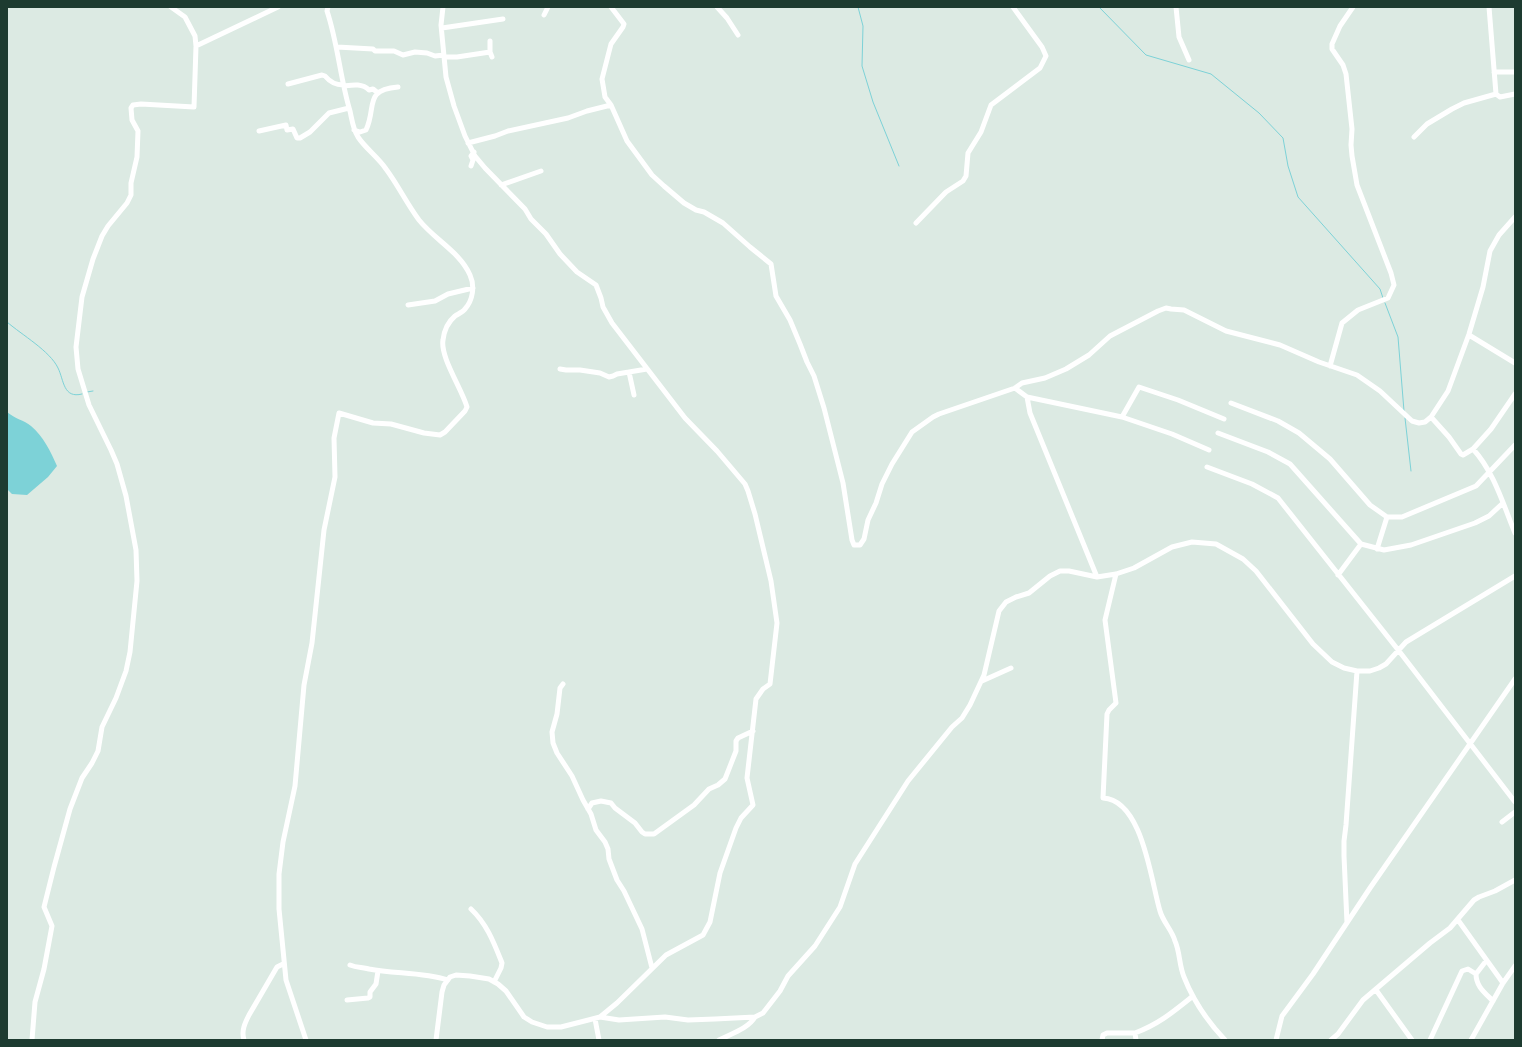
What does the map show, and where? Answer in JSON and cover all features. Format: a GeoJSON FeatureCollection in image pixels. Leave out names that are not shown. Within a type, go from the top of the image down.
{"type":"FeatureCollection","features":[{"type":"Feature","properties":{"kind":"street"},"geometry":{"type":"LineString","coordinates":[[32,1040],[35,1002],[44,969],[52,926],[44,907],[70,809],[82,778],[98,751],[102,727],[116,698],[126,671],[130,652],[137,581],[136,550],[126,496],[111,450],[89,405],[78,370],[76,340],[82,297],[102,236],[108,226],[127,203],[131,194],[131,183],[137,157],[138,131],[132,120],[131,108],[133,105],[141,104],[194,107],[195,36],[185,17],[171,7]]}},
{"type":"Feature","properties":{"kind":"street"},"geometry":{"type":"LineString","coordinates":[[196,46],[278,7]]}},
{"type":"Feature","properties":{"kind":"street"},"geometry":{"type":"LineString","coordinates":[[306,1040],[286,980],[283,964],[278,874],[296,780],[304,685],[312,643],[324,530],[336,477],[334,438],[339,413],[373,423],[398,425],[432,435],[444,432],[465,411],[466,407],[456,380],[444,355],[442,346],[444,331],[451,320],[465,310],[471,299],[473,288],[470,275],[464,265],[450,249],[419,220],[386,167],[358,138],[354,130],[328,7]]}},
{"type":"Feature","properties":{"kind":"street"},"geometry":{"type":"LineString","coordinates":[[443,7],[442,28],[446,77],[458,117],[468,143],[484,168],[525,209],[546,234],[560,254],[577,272],[596,285],[603,307],[612,323],[685,418],[717,451],[745,484],[750,495],[771,580],[777,623],[777,634],[771,665],[770,684],[763,689],[756,699],[747,778],[753,805],[741,818],[734,833],[720,873],[710,922],[703,935],[666,955],[621,999],[598,1018]]}},
{"type":"Feature","properties":{"kind":"street"},"geometry":{"type":"LineString","coordinates":[[544,15],[548,7]]}},
{"type":"Feature","properties":{"kind":"street"},"geometry":{"type":"LineString","coordinates":[[611,7],[624,24],[611,44],[602,80],[605,97],[611,105],[627,141],[635,154],[656,178],[684,203],[723,223],[750,248],[771,264],[776,296],[790,320],[814,376],[823,404],[843,483],[854,545],[860,545],[864,539],[868,520],[876,503],[882,484],[892,464],[912,432],[933,417],[940,414],[1015,388],[1022,383],[1045,378],[1066,369],[1089,355],[1110,336],[1166,308],[1184,310],[1226,331],[1285,347],[1319,362],[1357,375],[1369,383],[1412,421],[1419,423],[1425,422],[1431,417],[1448,392],[1469,335],[1483,287],[1490,251],[1499,235],[1515,217]]}},
{"type":"Feature","properties":{"kind":"street"},"geometry":{"type":"LineString","coordinates":[[717,7],[727,18],[738,35]]}},
{"type":"Feature","properties":{"kind":"street"},"geometry":{"type":"LineString","coordinates":[[916,223],[946,192],[963,181],[966,176],[968,153],[981,132],[991,105],[1040,68],[1044,61],[1046,56],[1042,47],[1013,7]]}},
{"type":"Feature","properties":{"kind":"street"},"geometry":{"type":"LineString","coordinates":[[1176,7],[1179,37],[1189,60]]}},
{"type":"Feature","properties":{"kind":"street"},"geometry":{"type":"LineString","coordinates":[[1330,366],[1342,323],[1358,310],[1388,298],[1394,285],[1386,258],[1357,185],[1352,156],[1352,130],[1346,74],[1343,65],[1332,49],[1332,44],[1340,26],[1353,7]]}},
{"type":"Feature","properties":{"kind":"street"},"geometry":{"type":"LineString","coordinates":[[1489,7],[1496,94]]}},
{"type":"Feature","properties":{"kind":"street"},"geometry":{"type":"LineString","coordinates":[[442,28],[503,19]]}},
{"type":"Feature","properties":{"kind":"street"},"geometry":{"type":"LineString","coordinates":[[337,47],[373,49],[375,51],[397,52],[403,55],[415,52],[427,53],[435,56],[456,57],[491,54],[490,41]]}},
{"type":"Feature","properties":{"kind":"street"},"geometry":{"type":"LineString","coordinates":[[1494,72],[1515,72]]}},
{"type":"Feature","properties":{"kind":"street"},"geometry":{"type":"LineString","coordinates":[[288,84],[322,75],[329,81],[340,85],[359,85],[366,87],[368,90],[373,89],[378,93]]}},
{"type":"Feature","properties":{"kind":"street"},"geometry":{"type":"LineString","coordinates":[[354,130],[360,132],[366,130],[374,96],[389,88],[398,87]]}},
{"type":"Feature","properties":{"kind":"street"},"geometry":{"type":"LineString","coordinates":[[1414,137],[1427,124],[1464,103],[1496,94],[1500,97],[1515,94]]}},
{"type":"Feature","properties":{"kind":"street"},"geometry":{"type":"LineString","coordinates":[[468,143],[499,135],[508,131],[568,118],[587,111],[611,105]]}},
{"type":"Feature","properties":{"kind":"street"},"geometry":{"type":"LineString","coordinates":[[259,131],[286,124],[287,130],[293,129],[297,138],[300,138],[310,132],[329,114],[349,108]]}},
{"type":"Feature","properties":{"kind":"street"},"geometry":{"type":"LineString","coordinates":[[471,166],[473,160],[471,156],[474,152]]}},
{"type":"Feature","properties":{"kind":"street"},"geometry":{"type":"LineString","coordinates":[[501,185],[541,172]]}},
{"type":"Feature","properties":{"kind":"street"},"geometry":{"type":"LineString","coordinates":[[408,305],[435,301],[448,294],[473,288]]}},
{"type":"Feature","properties":{"kind":"street"},"geometry":{"type":"LineString","coordinates":[[1469,335],[1515,363]]}},
{"type":"Feature","properties":{"kind":"street"},"geometry":{"type":"LineString","coordinates":[[560,369],[580,370],[609,377],[617,374],[647,369]]}},
{"type":"Feature","properties":{"kind":"street"},"geometry":{"type":"LineString","coordinates":[[629,372],[634,395]]}},
{"type":"Feature","properties":{"kind":"street"},"geometry":{"type":"LineString","coordinates":[[1122,417],[1139,387],[1178,400],[1224,419]]}},
{"type":"Feature","properties":{"kind":"street"},"geometry":{"type":"LineString","coordinates":[[1015,388],[1027,397],[1122,417],[1172,434],[1209,450]]}},
{"type":"Feature","properties":{"kind":"street"},"geometry":{"type":"LineString","coordinates":[[1431,417],[1463,455],[1472,449],[1491,428],[1515,394]]}},
{"type":"Feature","properties":{"kind":"street"},"geometry":{"type":"LineString","coordinates":[[1027,397],[1030,413],[1097,577]]}},
{"type":"Feature","properties":{"kind":"street"},"geometry":{"type":"LineString","coordinates":[[1231,403],[1278,421],[1299,433],[1330,459],[1370,505],[1387,517],[1402,517],[1479,485],[1489,472],[1515,445]]}},
{"type":"Feature","properties":{"kind":"street"},"geometry":{"type":"LineString","coordinates":[[1218,433],[1268,452],[1290,464],[1361,544],[1377,549],[1393,549],[1450,533],[1489,516],[1502,503]]}},
{"type":"Feature","properties":{"kind":"street"},"geometry":{"type":"LineString","coordinates":[[1472,449],[1494,479],[1502,503],[1515,533]]}},
{"type":"Feature","properties":{"kind":"street"},"geometry":{"type":"LineString","coordinates":[[1207,467],[1252,484],[1278,498],[1399,651],[1515,802]]}},
{"type":"Feature","properties":{"kind":"street"},"geometry":{"type":"LineString","coordinates":[[1377,549],[1387,517]]}},
{"type":"Feature","properties":{"kind":"street"},"geometry":{"type":"LineString","coordinates":[[436,1040],[442,992],[450,977],[456,975],[489,979],[506,991],[524,1017],[539,1025],[554,1028],[598,1018],[619,1020],[665,1017],[688,1020],[755,1017],[763,1013],[780,991],[788,976],[815,946],[840,908],[855,864],[897,797],[924,761],[966,712],[982,681],[999,611],[1006,602],[1029,593],[1050,576],[1060,571],[1069,571],[1097,577],[1116,574],[1134,568],[1172,547],[1192,542],[1216,544],[1243,559],[1256,571],[1313,644],[1332,662],[1344,668],[1357,671],[1370,671],[1386,664],[1406,642],[1515,578]]}},
{"type":"Feature","properties":{"kind":"street"},"geometry":{"type":"LineString","coordinates":[[1338,575],[1361,544]]}},
{"type":"Feature","properties":{"kind":"street"},"geometry":{"type":"LineString","coordinates":[[1116,574],[1104,620],[1116,703],[1107,714],[1103,798],[1112,799],[1122,806],[1142,840],[1148,856],[1161,914],[1176,941],[1180,966],[1192,996],[1225,1040]]}},
{"type":"Feature","properties":{"kind":"street"},"geometry":{"type":"LineString","coordinates":[[982,681],[1011,668]]}},
{"type":"Feature","properties":{"kind":"street"},"geometry":{"type":"LineString","coordinates":[[1347,923],[1344,840],[1357,671]]}},
{"type":"Feature","properties":{"kind":"street"},"geometry":{"type":"LineString","coordinates":[[1276,1040],[1282,1016],[1313,974],[1370,888],[1515,679]]}},
{"type":"Feature","properties":{"kind":"street"},"geometry":{"type":"LineString","coordinates":[[563,684],[560,688],[557,714],[552,732],[553,744],[572,776],[591,814],[596,830],[607,846],[609,859],[617,880],[624,891],[642,929],[652,968]]}},
{"type":"Feature","properties":{"kind":"street"},"geometry":{"type":"LineString","coordinates":[[588,808],[592,803],[601,801],[607,802],[632,821],[642,832],[645,834],[654,834],[694,805],[709,789],[725,779],[736,751],[736,741],[738,738],[753,731]]}},
{"type":"Feature","properties":{"kind":"street"},"geometry":{"type":"LineString","coordinates":[[1502,822],[1515,812]]}},
{"type":"Feature","properties":{"kind":"street"},"geometry":{"type":"LineString","coordinates":[[1330,1040],[1338,1034],[1363,1000],[1458,920],[1474,900],[1479,896],[1495,891],[1515,880]]}},
{"type":"Feature","properties":{"kind":"street"},"geometry":{"type":"LineString","coordinates":[[471,909],[480,918],[489,932],[502,963],[494,982]]}},
{"type":"Feature","properties":{"kind":"street"},"geometry":{"type":"LineString","coordinates":[[1458,920],[1503,983]]}},
{"type":"Feature","properties":{"kind":"street"},"geometry":{"type":"LineString","coordinates":[[1486,961],[1476,974],[1476,982],[1493,1001]]}},
{"type":"Feature","properties":{"kind":"street"},"geometry":{"type":"LineString","coordinates":[[242,1038],[245,1023],[262,992],[277,967],[283,964]]}},
{"type":"Feature","properties":{"kind":"street"},"geometry":{"type":"LineString","coordinates":[[350,965],[356,968],[361,967],[378,971],[425,975],[448,980]]}},
{"type":"Feature","properties":{"kind":"street"},"geometry":{"type":"LineString","coordinates":[[1471,1040],[1503,983],[1515,966]]}},
{"type":"Feature","properties":{"kind":"street"},"geometry":{"type":"LineString","coordinates":[[1430,1040],[1462,971],[1468,969],[1476,974]]}},
{"type":"Feature","properties":{"kind":"street"},"geometry":{"type":"LineString","coordinates":[[348,1000],[368,998],[370,992],[376,984],[378,971]]}},
{"type":"Feature","properties":{"kind":"street"},"geometry":{"type":"LineString","coordinates":[[1376,990],[1412,1040]]}},
{"type":"Feature","properties":{"kind":"street"},"geometry":{"type":"LineString","coordinates":[[1102,1040],[1103,1035],[1107,1033],[1135,1033],[1150,1027],[1160,1022],[1192,996]]}},
{"type":"Feature","properties":{"kind":"street"},"geometry":{"type":"LineString","coordinates":[[718,1040],[740,1030],[753,1021],[755,1017]]}},
{"type":"Feature","properties":{"kind":"street"},"geometry":{"type":"LineString","coordinates":[[598,1018],[599,1040]]}},
{"type":"Feature","properties":{"kind":"street"},"geometry":{"type":"LineString","coordinates":[[1135,1033],[1136,1040]]}},
{"type":"Feature","properties":{"kind":"water"},"geometry":{"type":"Polygon","coordinates":[[[7,412],[28,424],[39,434],[57,466],[48,477],[27,495],[12,494],[7,489],[7,412]]]}},
{"type":"Feature","properties":{"kind":"waterway"},"geometry":{"type":"LineString","coordinates":[[858,7],[863,26],[862,66],[873,102],[899,166]]}},
{"type":"Feature","properties":{"kind":"waterway"},"geometry":{"type":"LineString","coordinates":[[1099,7],[1146,55],[1211,74],[1259,113],[1283,138],[1288,166],[1298,197],[1380,289],[1383,298]]}},
{"type":"Feature","properties":{"kind":"waterway"},"geometry":{"type":"LineString","coordinates":[[1385,303],[1398,337],[1404,411]]}},
{"type":"Feature","properties":{"kind":"waterway"},"geometry":{"type":"LineString","coordinates":[[7,322],[49,355],[58,368],[65,387],[71,394],[82,394]]}},
{"type":"Feature","properties":{"kind":"waterway"},"geometry":{"type":"LineString","coordinates":[[87,392],[93,391]]}},
{"type":"Feature","properties":{"kind":"waterway"},"geometry":{"type":"LineString","coordinates":[[1405,418],[1411,471]]}}]}
